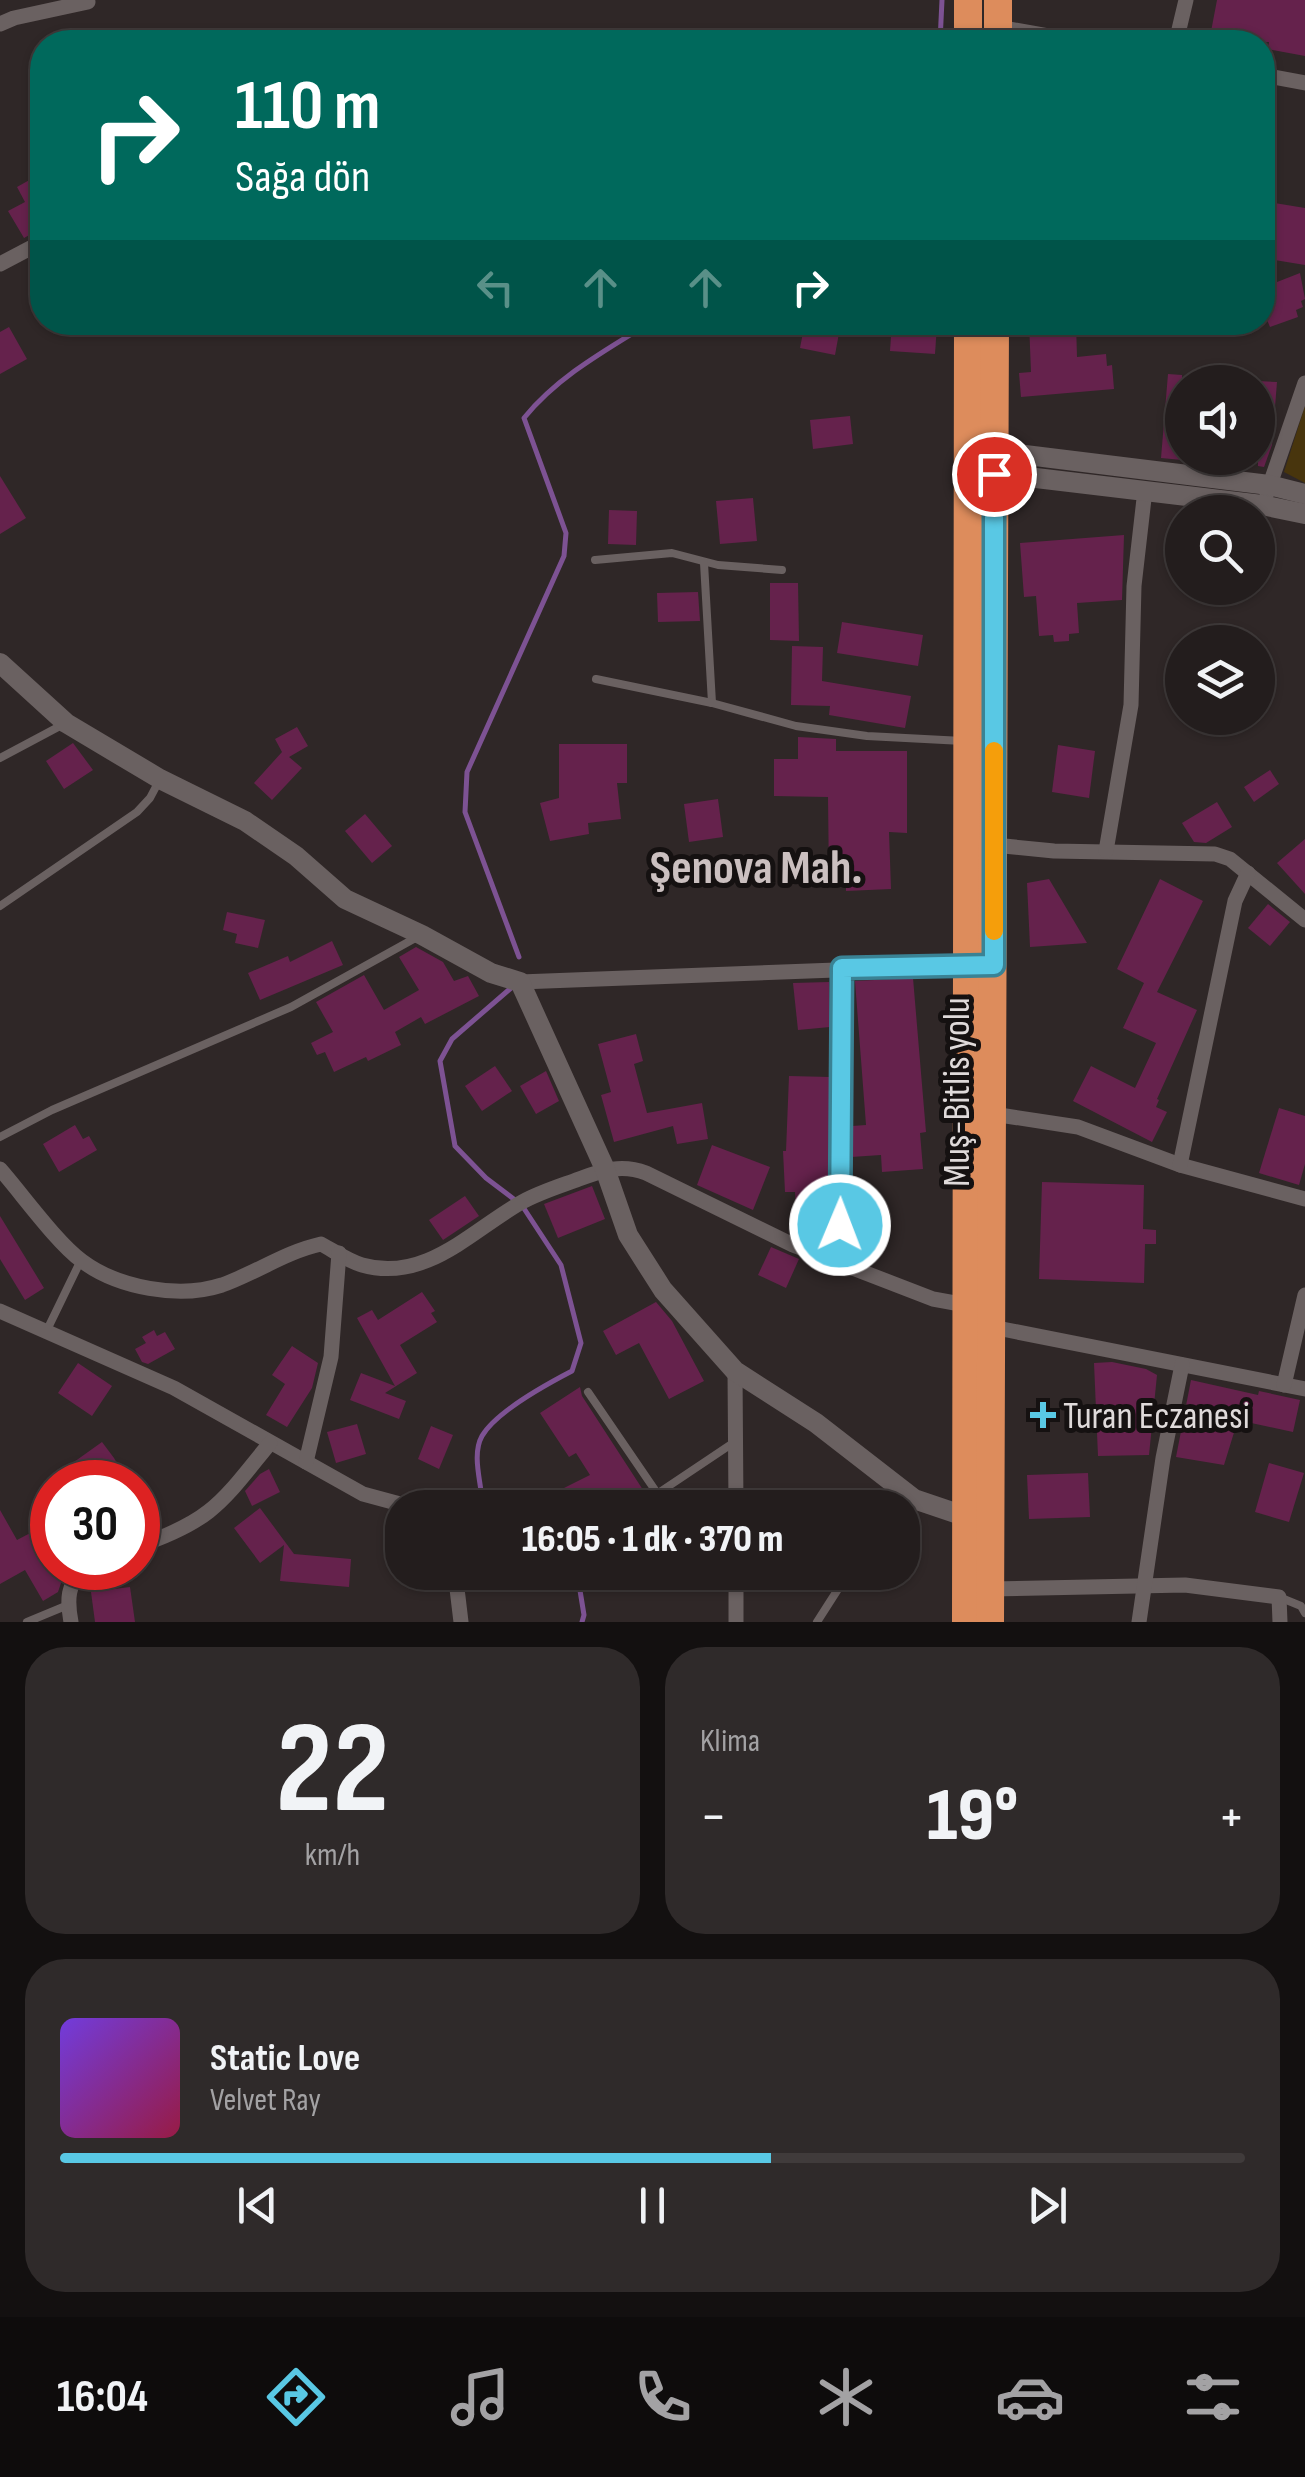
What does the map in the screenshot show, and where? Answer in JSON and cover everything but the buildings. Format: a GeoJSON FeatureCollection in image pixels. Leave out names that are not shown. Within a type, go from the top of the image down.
{"type":"FeatureCollection","features":[{"type":"Feature","properties":{"kind":"highway"},"geometry":{"type":"LineString","coordinates":[[968,0],[968,30]]}},
{"type":"Feature","properties":{"kind":"highway","name":"Muş-Bitlis yolu"},"geometry":{"type":"LineString","coordinates":[[968,335],[981,740],[981,965],[966,1305],[978,1521],[990,1589],[990,1622]]}},
{"type":"Feature","properties":{"kind":"highway","name":"Muş-Bitlis yolu"},"geometry":{"type":"LineString","coordinates":[[981,740],[996,335]]}},
{"type":"Feature","properties":{"kind":"highway","name":"Muş-Bitlis yolu"},"geometry":{"type":"LineString","coordinates":[[966,1622],[978,1521],[992,1327],[993,1114],[981,965],[994,845],[981,806]]}},
{"type":"Feature","properties":{"kind":"street"},"geometry":{"type":"LineString","coordinates":[[1179,30],[1186,0]]}},
{"type":"Feature","properties":{"kind":"street"},"geometry":{"type":"LineString","coordinates":[[1,22],[88,2]]}},
{"type":"Feature","properties":{"kind":"street"},"geometry":{"type":"LineString","coordinates":[[998,23],[1029,30]]}},
{"type":"Feature","properties":{"kind":"street"},"geometry":{"type":"LineString","coordinates":[[1275,77],[1305,83]]}},
{"type":"Feature","properties":{"kind":"street"},"geometry":{"type":"LineString","coordinates":[[0,264],[30,248]]}},
{"type":"Feature","properties":{"kind":"street"},"geometry":{"type":"LineString","coordinates":[[1266,495],[1305,383]]}},
{"type":"Feature","properties":{"kind":"street"},"geometry":{"type":"LineString","coordinates":[[994,462],[1145,490],[1305,494]]}},
{"type":"Feature","properties":{"kind":"street"},"geometry":{"type":"LineString","coordinates":[[994,462],[1266,495]]}},
{"type":"Feature","properties":{"kind":"street"},"geometry":{"type":"LineString","coordinates":[[1106,851],[1131,705],[1134,586],[1145,490]]}},
{"type":"Feature","properties":{"kind":"street"},"geometry":{"type":"LineString","coordinates":[[1275,499],[1305,514]]}},
{"type":"Feature","properties":{"kind":"street"},"geometry":{"type":"LineString","coordinates":[[0,663],[66,723],[160,779],[245,820],[346,899],[422,934],[492,973],[520,982],[981,965]]}},
{"type":"Feature","properties":{"kind":"street"},"geometry":{"type":"LineString","coordinates":[[994,845],[1054,851],[1215,854],[1230,859],[1305,920]]}},
{"type":"Feature","properties":{"kind":"street"},"geometry":{"type":"LineString","coordinates":[[1180,1165],[1235,901],[1248,873]]}},
{"type":"Feature","properties":{"kind":"street"},"geometry":{"type":"LineString","coordinates":[[840,1263],[842,968]]}},
{"type":"Feature","properties":{"kind":"street"},"geometry":{"type":"LineString","coordinates":[[520,982],[605,1170],[628,1235],[663,1290],[735,1371],[816,1424],[891,1490]]}},
{"type":"Feature","properties":{"kind":"street"},"geometry":{"type":"LineString","coordinates":[[993,1114],[1078,1127],[1180,1165],[1305,1199]]}},
{"type":"Feature","properties":{"kind":"street"},"geometry":{"type":"LineString","coordinates":[[0,1170],[80,1261],[126,1282],[182,1292],[224,1284],[293,1250],[321,1244],[360,1265],[382,1268],[419,1264],[448,1252],[521,1202],[605,1170],[628,1167],[794,1245],[933,1300],[966,1305]]}},
{"type":"Feature","properties":{"kind":"street"},"geometry":{"type":"LineString","coordinates":[[306,1462],[330,1357],[339,1253]]}},
{"type":"Feature","properties":{"kind":"street"},"geometry":{"type":"LineString","coordinates":[[1284,1385],[1305,1295]]}},
{"type":"Feature","properties":{"kind":"street"},"geometry":{"type":"LineString","coordinates":[[0,1310],[174,1388],[363,1494],[385,1500]]}},
{"type":"Feature","properties":{"kind":"street"},"geometry":{"type":"LineString","coordinates":[[992,1327],[1305,1389]]}},
{"type":"Feature","properties":{"kind":"street"},"geometry":{"type":"LineString","coordinates":[[1139,1622],[1163,1458],[1182,1365]]}},
{"type":"Feature","properties":{"kind":"street"},"geometry":{"type":"LineString","coordinates":[[735,1371],[736,1490]]}},
{"type":"Feature","properties":{"kind":"street"},"geometry":{"type":"LineString","coordinates":[[160,1539],[201,1520],[270,1442]]}},
{"type":"Feature","properties":{"kind":"street"},"geometry":{"type":"LineString","coordinates":[[920,1508],[978,1521]]}},
{"type":"Feature","properties":{"kind":"street"},"geometry":{"type":"LineString","coordinates":[[990,1589],[1185,1585],[1279,1597],[1280,1622]]}},
{"type":"Feature","properties":{"kind":"street"},"geometry":{"type":"LineString","coordinates":[[71,1590],[71,1622]]}},
{"type":"Feature","properties":{"kind":"street"},"geometry":{"type":"LineString","coordinates":[[457,1590],[461,1622]]}},
{"type":"Feature","properties":{"kind":"street"},"geometry":{"type":"LineString","coordinates":[[736,1590],[736,1622]]}},
{"type":"Feature","properties":{"kind":"lane"},"geometry":{"type":"LineString","coordinates":[[595,560],[672,554],[704,562],[782,570]]}},
{"type":"Feature","properties":{"kind":"lane"},"geometry":{"type":"LineString","coordinates":[[704,562],[712,703]]}},
{"type":"Feature","properties":{"kind":"lane"},"geometry":{"type":"LineString","coordinates":[[596,679],[831,732],[902,739],[981,740]]}},
{"type":"Feature","properties":{"kind":"lane"},"geometry":{"type":"LineString","coordinates":[[0,758],[66,723]]}},
{"type":"Feature","properties":{"kind":"lane"},"geometry":{"type":"LineString","coordinates":[[0,906],[136,812],[150,798],[160,779]]}},
{"type":"Feature","properties":{"kind":"lane"},"geometry":{"type":"LineString","coordinates":[[0,1137],[52,1110],[291,1007],[422,934]]}},
{"type":"Feature","properties":{"kind":"lane"},"geometry":{"type":"LineString","coordinates":[[48,1330],[80,1261]]}},
{"type":"Feature","properties":{"kind":"lane"},"geometry":{"type":"LineString","coordinates":[[588,1392],[655,1490]]}},
{"type":"Feature","properties":{"kind":"lane"},"geometry":{"type":"LineString","coordinates":[[662,1490],[736,1441]]}},
{"type":"Feature","properties":{"kind":"lane"},"geometry":{"type":"LineString","coordinates":[[817,1622],[837,1590]]}},
{"type":"Feature","properties":{"kind":"lane"},"geometry":{"type":"LineString","coordinates":[[1279,1597],[1300,1606],[1305,1614]]}},
{"type":"Feature","properties":{"kind":"lane"},"geometry":{"type":"LineString","coordinates":[[26,1622],[68,1605]]}},
{"type":"Feature","properties":{"kind":"shaded area"},"geometry":{"type":"Polygon","coordinates":[[[1305,406],[1305,483],[1284,472],[1305,406]]]}},
{"type":"Feature","properties":{"kind":"waterway"},"geometry":{"type":"LineString","coordinates":[[941,30],[942,0]]}},
{"type":"Feature","properties":{"kind":"waterway"},"geometry":{"type":"LineString","coordinates":[[519,957],[465,812],[467,772],[564,556],[566,533],[524,418],[567,377],[630,335]]}},
{"type":"Feature","properties":{"kind":"waterway"},"geometry":{"type":"LineString","coordinates":[[511,988],[452,1039],[440,1061],[455,1146],[486,1178],[515,1200]]}},
{"type":"Feature","properties":{"kind":"waterway"},"geometry":{"type":"LineString","coordinates":[[481,1490],[477,1456],[482,1436],[510,1408],[572,1371],[581,1343],[561,1265],[523,1207]]}},
{"type":"Feature","properties":{"kind":"waterway"},"geometry":{"type":"LineString","coordinates":[[580,1590],[582,1622]]}},
{"type":"Feature","properties":{"kind":"slow traffic"},"geometry":{"type":"LineString","coordinates":[[994,751],[994,931]]}},
{"type":"Feature","properties":{"kind":"place","name":"Turan Eczanesi"},"geometry":{"type":"Point","coordinates":[1043,1415]}},
{"type":"Feature","properties":{"kind":"district","name":"Şenova Mah."},"geometry":{"type":"Point","coordinates":[756,866]}},
{"type":"Feature","properties":{"kind":"route"},"geometry":{"type":"LineString","coordinates":[[840,1225],[842,968],[994,965],[994,474]]}}]}
